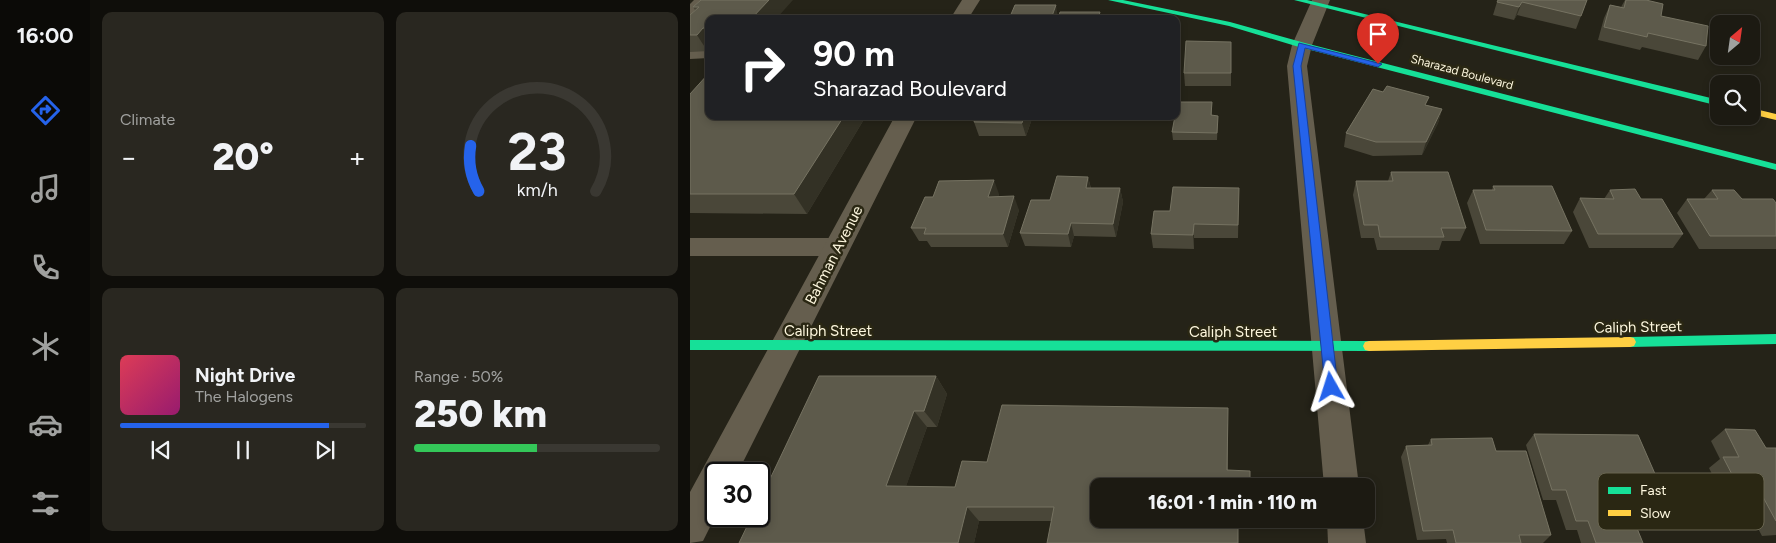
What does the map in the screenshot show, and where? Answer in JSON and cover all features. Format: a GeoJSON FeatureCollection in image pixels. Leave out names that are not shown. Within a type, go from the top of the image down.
{"type":"FeatureCollection","features":[{"type":"Feature","properties":{"kind":"street"},"geometry":{"type":"LineString","coordinates":[[962,15],[971,0]]}},
{"type":"Feature","properties":{"kind":"street","name":"Sharazad Boulevard"},"geometry":{"type":"LineString","coordinates":[[1112,0],[1230,24],[1776,168]]}},
{"type":"Feature","properties":{"kind":"street"},"geometry":{"type":"LineString","coordinates":[[1341,478],[1297,66],[1312,2],[1710,101]]}},
{"type":"Feature","properties":{"kind":"street"},"geometry":{"type":"LineString","coordinates":[[1760,113],[1776,117]]}},
{"type":"Feature","properties":{"kind":"street","name":"Bahman Avenue"},"geometry":{"type":"LineString","coordinates":[[725,462],[904,120]]}},
{"type":"Feature","properties":{"kind":"street","name":"Caliph Street"},"geometry":{"type":"LineString","coordinates":[[690,345],[1327,347],[1776,339]]}},
{"type":"Feature","properties":{"kind":"street"},"geometry":{"type":"LineString","coordinates":[[690,528],[705,500]]}},
{"type":"Feature","properties":{"kind":"street"},"geometry":{"type":"LineString","coordinates":[[1346,528],[1347,543]]}},
{"type":"Feature","properties":{"kind":"lane"},"geometry":{"type":"LineString","coordinates":[[690,12],[703,0]]}},
{"type":"Feature","properties":{"kind":"lane"},"geometry":{"type":"LineString","coordinates":[[690,54],[705,53]]}},
{"type":"Feature","properties":{"kind":"lane"},"geometry":{"type":"LineString","coordinates":[[690,247],[838,248]]}},
{"type":"Feature","properties":{"kind":"building"},"geometry":{"type":"Polygon","coordinates":[[[701,0],[769,0],[755,15],[705,15],[705,28],[697,35],[690,35],[690,15],[699,7],[693,7],[701,0]]]}},
{"type":"Feature","properties":{"kind":"building"},"geometry":{"type":"Polygon","coordinates":[[[1498,0],[1587,0],[1581,16],[1522,2],[1519,7],[1497,2],[1498,0]]]}},
{"type":"Feature","properties":{"kind":"building"},"geometry":{"type":"Polygon","coordinates":[[[1626,0],[1646,0],[1663,4],[1661,16],[1708,26],[1706,46],[1648,33],[1647,37],[1604,27],[1610,5],[1624,8],[1626,0]]]}},
{"type":"Feature","properties":{"kind":"building"},"geometry":{"type":"Polygon","coordinates":[[[1015,5],[1056,5],[1052,15],[1011,15],[1015,5]]]}},
{"type":"Feature","properties":{"kind":"building"},"geometry":{"type":"Polygon","coordinates":[[[1060,12],[1100,12],[1099,15],[1059,15],[1060,12]]]}},
{"type":"Feature","properties":{"kind":"building"},"geometry":{"type":"Polygon","coordinates":[[[1186,41],[1231,42],[1231,73],[1184,73],[1186,41]]]}},
{"type":"Feature","properties":{"kind":"building"},"geometry":{"type":"Polygon","coordinates":[[[705,77],[705,120],[841,120],[794,194],[690,194],[690,94],[705,77]]]}},
{"type":"Feature","properties":{"kind":"building"},"geometry":{"type":"Polygon","coordinates":[[[1387,86],[1429,97],[1425,105],[1442,109],[1426,142],[1376,142],[1346,133],[1373,89],[1383,92],[1387,86]]]}},
{"type":"Feature","properties":{"kind":"building"},"geometry":{"type":"Polygon","coordinates":[[[1180,102],[1212,102],[1211,115],[1218,116],[1217,133],[1172,132],[1174,120],[1180,120],[1180,102]]]}},
{"type":"Feature","properties":{"kind":"building"},"geometry":{"type":"Polygon","coordinates":[[[975,120],[1023,120],[1022,123],[974,122],[975,120]]]}},
{"type":"Feature","properties":{"kind":"building"},"geometry":{"type":"Polygon","coordinates":[[[1391,172],[1448,172],[1466,228],[1441,228],[1444,237],[1380,237],[1378,225],[1364,225],[1356,181],[1393,181],[1391,172]]]}},
{"type":"Feature","properties":{"kind":"building"},"geometry":{"type":"Polygon","coordinates":[[[1057,176],[1088,177],[1086,188],[1120,188],[1113,224],[1071,223],[1068,234],[1020,233],[1031,200],[1050,200],[1057,176]]]}},
{"type":"Feature","properties":{"kind":"building"},"geometry":{"type":"Polygon","coordinates":[[[994,180],[988,197],[1014,196],[1003,234],[924,234],[926,228],[911,228],[925,197],[933,197],[939,181],[994,180]]]}},
{"type":"Feature","properties":{"kind":"building"},"geometry":{"type":"Polygon","coordinates":[[[1493,186],[1552,186],[1572,231],[1486,230],[1473,190],[1495,190],[1493,186]]]}},
{"type":"Feature","properties":{"kind":"building"},"geometry":{"type":"Polygon","coordinates":[[[1173,187],[1239,188],[1238,225],[1194,224],[1193,235],[1151,234],[1154,211],[1170,211],[1173,187]]]}},
{"type":"Feature","properties":{"kind":"building"},"geometry":{"type":"Polygon","coordinates":[[[1635,189],[1641,199],[1662,199],[1683,234],[1598,234],[1580,198],[1614,199],[1610,190],[1635,189]]]}},
{"type":"Feature","properties":{"kind":"building"},"geometry":{"type":"Polygon","coordinates":[[[1712,190],[1734,190],[1742,199],[1773,199],[1776,203],[1776,236],[1710,236],[1687,199],[1718,199],[1712,190]]]}},
{"type":"Feature","properties":{"kind":"building"},"geometry":{"type":"Polygon","coordinates":[[[819,376],[936,376],[924,411],[914,411],[886,486],[955,487],[962,461],[987,462],[1002,405],[1228,408],[1227,470],[1250,471],[1250,478],[1090,478],[1090,528],[1238,528],[1238,543],[1047,543],[1054,507],[967,507],[958,543],[739,543],[747,527],[770,527],[770,479],[819,376]]]}},
{"type":"Feature","properties":{"kind":"building"},"geometry":{"type":"Polygon","coordinates":[[[1725,429],[1755,430],[1766,448],[1776,448],[1776,521],[1764,499],[1764,473],[1731,473],[1723,457],[1739,457],[1725,429]]]}},
{"type":"Feature","properties":{"kind":"building"},"geometry":{"type":"Polygon","coordinates":[[[1534,434],[1638,435],[1655,473],[1598,473],[1598,530],[1638,530],[1643,543],[1596,543],[1588,521],[1576,521],[1566,490],[1552,490],[1534,434]]]}},
{"type":"Feature","properties":{"kind":"building"},"geometry":{"type":"Polygon","coordinates":[[[1492,438],[1496,451],[1526,451],[1551,535],[1519,535],[1521,543],[1456,543],[1453,530],[1423,531],[1406,446],[1432,445],[1431,439],[1492,438]]]}},
{"type":"Feature","properties":{"kind":"traffic: fast"},"geometry":{"type":"LineString","coordinates":[[1112,0],[1230,24],[1302,45],[1776,167]]}},
{"type":"Feature","properties":{"kind":"traffic: fast"},"geometry":{"type":"LineString","coordinates":[[1298,0],[1710,101]]}},
{"type":"Feature","properties":{"kind":"traffic: fast"},"geometry":{"type":"LineString","coordinates":[[1630,342],[1776,339]]}},
{"type":"Feature","properties":{"kind":"traffic: fast"},"geometry":{"type":"LineString","coordinates":[[690,345],[1369,346]]}},
{"type":"Feature","properties":{"kind":"traffic: slow"},"geometry":{"type":"LineString","coordinates":[[1760,113],[1776,117]]}},
{"type":"Feature","properties":{"kind":"traffic: slow"},"geometry":{"type":"LineString","coordinates":[[1369,346],[1630,342]]}},
{"type":"Feature","properties":{"kind":"route"},"geometry":{"type":"LineString","coordinates":[[1331,387],[1297,66],[1302,44],[1378,64]]}}]}
